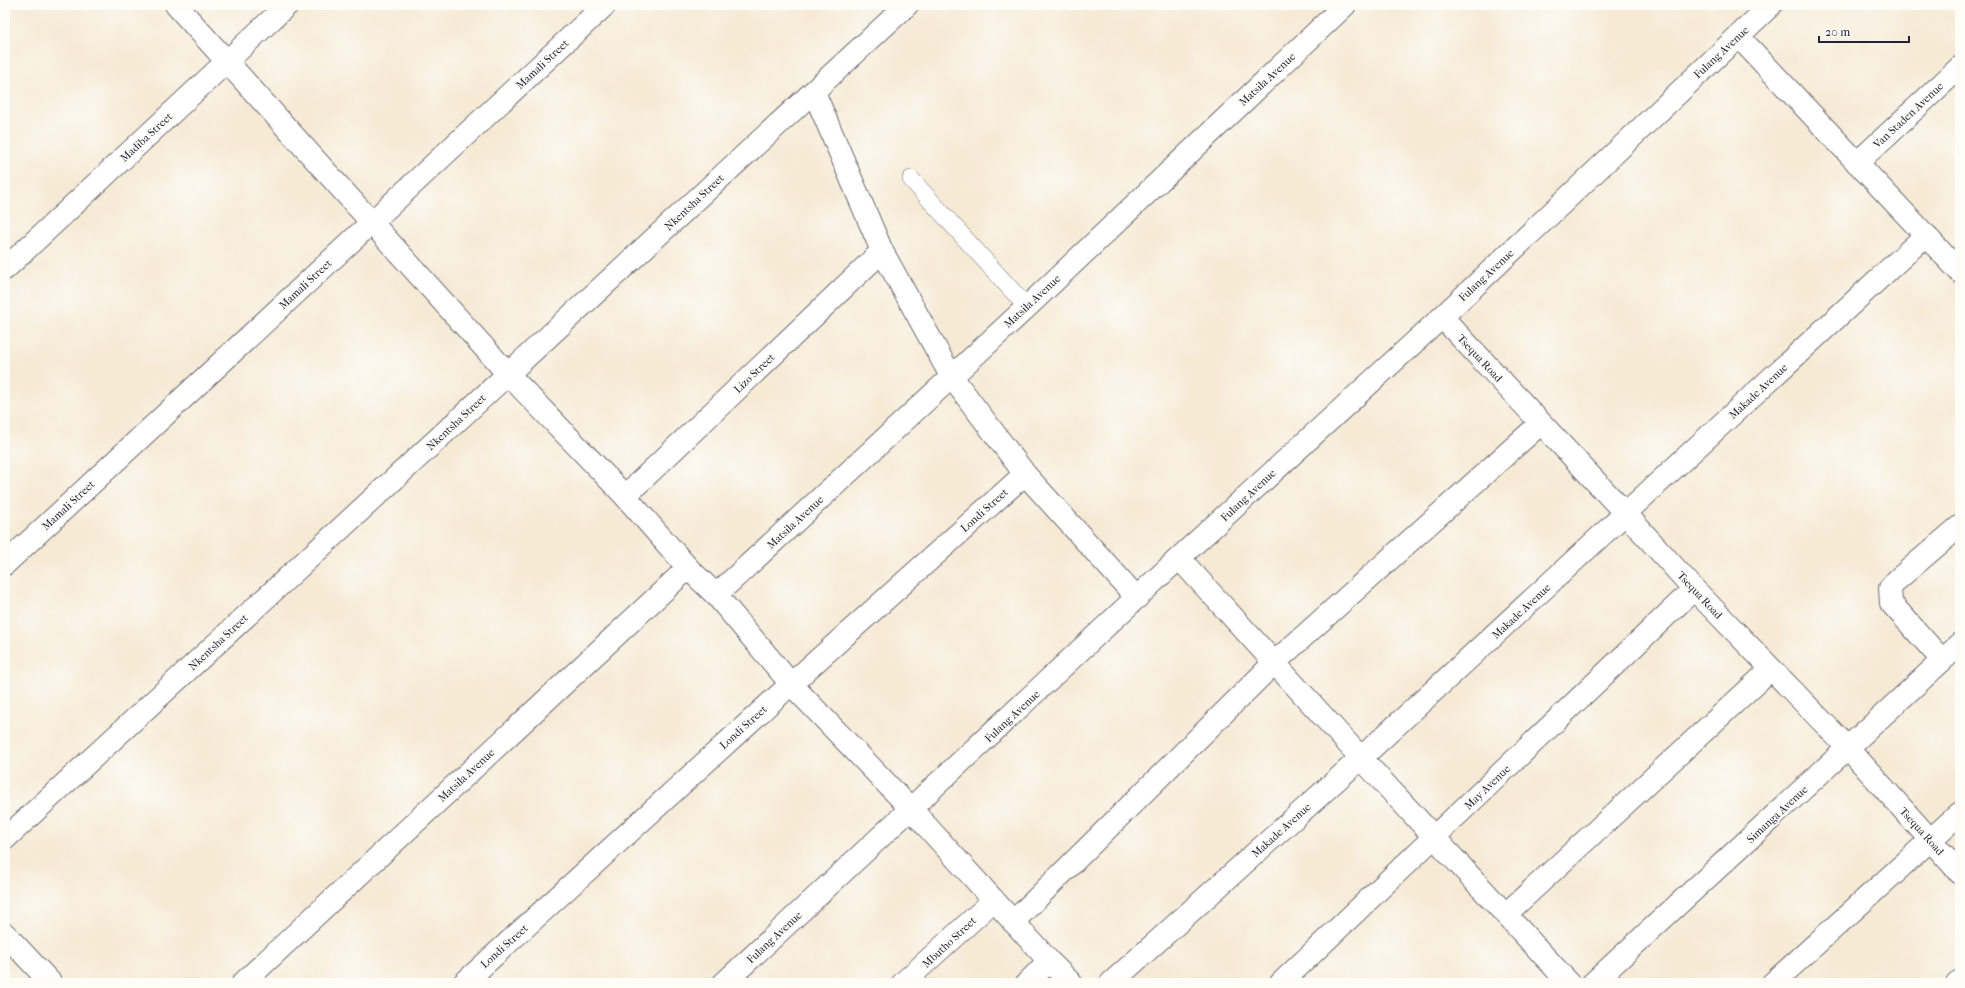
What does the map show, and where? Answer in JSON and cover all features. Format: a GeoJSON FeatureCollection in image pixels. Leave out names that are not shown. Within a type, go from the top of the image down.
{"type":"FeatureCollection","features":[{"type":"Feature","properties":{"kind":"street"},"geometry":{"type":"LineString","coordinates":[[176,5],[508,374],[625,496],[688,568],[716,595],[791,684],[912,810],[1013,922],[1071,983]]}},
{"type":"Feature","properties":{"kind":"street","name":"Madiba Street"},"geometry":{"type":"LineString","coordinates":[[5,268],[287,5]]}},
{"type":"Feature","properties":{"kind":"street","name":"Mamali Street"},"geometry":{"type":"LineString","coordinates":[[5,564],[605,5]]}},
{"type":"Feature","properties":{"kind":"street","name":"Nkentsha Street"},"geometry":{"type":"LineString","coordinates":[[5,838],[907,5]]}},
{"type":"Feature","properties":{"kind":"street","name":"Matsila Avenue"},"geometry":{"type":"LineString","coordinates":[[716,595],[1026,307],[1345,5]]}},
{"type":"Feature","properties":{"kind":"street","name":"Fulang Avenue"},"geometry":{"type":"LineString","coordinates":[[724,983],[912,810],[1179,558],[1442,317],[1771,5]]}},
{"type":"Feature","properties":{"kind":"street"},"geometry":{"type":"LineString","coordinates":[[1738,36],[1856,163],[1926,234],[1960,272]]}},
{"type":"Feature","properties":{"kind":"street","name":"Van Staden Avenue"},"geometry":{"type":"LineString","coordinates":[[1856,163],[1960,67]]}},
{"type":"Feature","properties":{"kind":"street"},"geometry":{"type":"LineString","coordinates":[[814,92],[882,251],[951,376],[1025,474],[1137,598]]}},
{"type":"Feature","properties":{"kind":"street","name":"Makade Avenue"},"geometry":{"type":"LineString","coordinates":[[1111,983],[1361,758],[1626,514],[1926,234]]}},
{"type":"Feature","properties":{"kind":"street","name":"Lizo Street"},"geometry":{"type":"LineString","coordinates":[[625,496],[882,251]]}},
{"type":"Feature","properties":{"kind":"street","name":"Tsequa Road"},"geometry":{"type":"LineString","coordinates":[[1442,317],[1694,589],[1848,748],[1960,873]]}},
{"type":"Feature","properties":{"kind":"street"},"geometry":{"type":"LineString","coordinates":[[1013,922],[1274,663],[1541,423]]}},
{"type":"Feature","properties":{"kind":"street","name":"Londi Street"},"geometry":{"type":"LineString","coordinates":[[464,983],[791,684],[1025,474]]}},
{"type":"Feature","properties":{"kind":"street"},"geometry":{"type":"LineString","coordinates":[[1942,660],[1891,603],[1890,588],[1898,579],[1960,526]]}},
{"type":"Feature","properties":{"kind":"street"},"geometry":{"type":"LineString","coordinates":[[1179,558],[1569,983]]}},
{"type":"Feature","properties":{"kind":"street","name":"Matsila Avenue"},"geometry":{"type":"LineString","coordinates":[[243,983],[688,568]]}},
{"type":"Feature","properties":{"kind":"street","name":"May Avenue"},"geometry":{"type":"LineString","coordinates":[[1281,983],[1694,589]]}},
{"type":"Feature","properties":{"kind":"street","name":"Simanga Avenue"},"geometry":{"type":"LineString","coordinates":[[1593,983],[1960,644]]}},
{"type":"Feature","properties":{"kind":"street"},"geometry":{"type":"LineString","coordinates":[[1506,914],[1771,669]]}},
{"type":"Feature","properties":{"kind":"street"},"geometry":{"type":"LineString","coordinates":[[1773,983],[1931,841],[1960,813]]}},
{"type":"Feature","properties":{"kind":"street","name":"Mbutho Street"},"geometry":{"type":"LineString","coordinates":[[904,983],[994,900]]}},
{"type":"Feature","properties":{"kind":"street"},"geometry":{"type":"LineString","coordinates":[[5,934],[51,983]]}},
{"type":"Feature","properties":{"kind":"street"},"geometry":{"type":"LineString","coordinates":[[1027,983],[1049,961]]}},
{"type":"Feature","properties":{"kind":"lane"},"geometry":{"type":"LineString","coordinates":[[911,179],[1026,307]]}}]}
